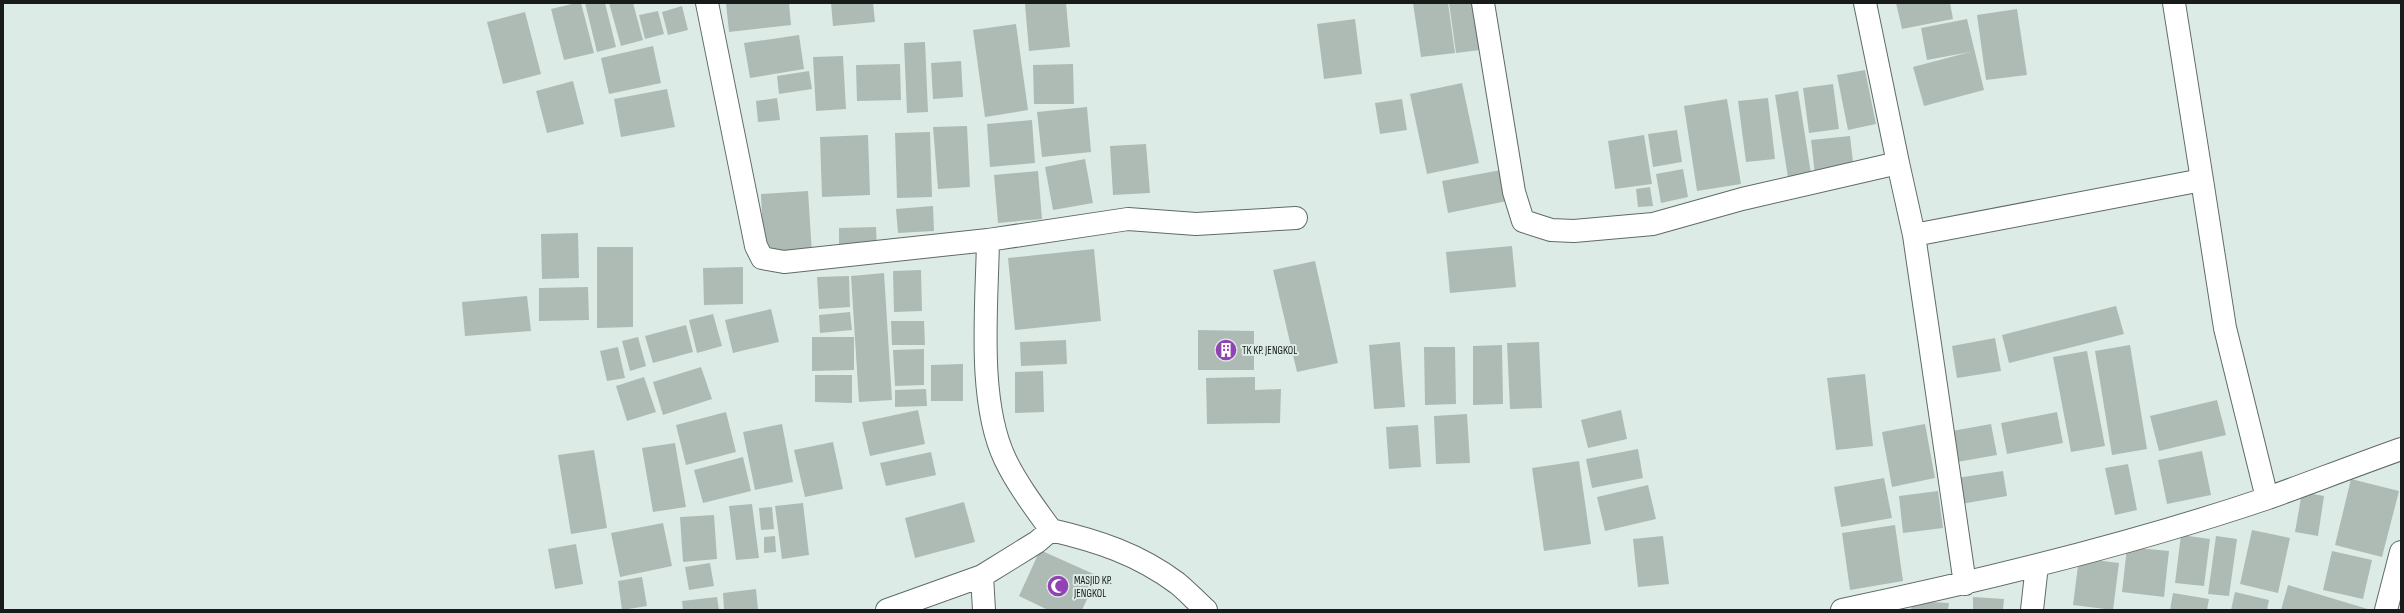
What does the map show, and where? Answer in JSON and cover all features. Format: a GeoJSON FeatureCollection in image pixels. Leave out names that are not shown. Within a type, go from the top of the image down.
{"type":"FeatureCollection","features":[{"type":"Feature","properties":{"kind":"street"},"geometry":{"type":"LineString","coordinates":[[707,3],[756,246],[762,258],[784,262],[988,240],[1128,219],[1196,224],[1296,218]]}},
{"type":"Feature","properties":{"kind":"street"},"geometry":{"type":"LineString","coordinates":[[1482,3],[1514,192],[1523,221],[1551,230],[1574,231],[1653,224],[1742,199],[1898,163]]}},
{"type":"Feature","properties":{"kind":"street"},"geometry":{"type":"LineString","coordinates":[[1865,3],[1914,236],[1965,584]]}},
{"type":"Feature","properties":{"kind":"street"},"geometry":{"type":"LineString","coordinates":[[2174,3],[2225,328],[2267,498]]}},
{"type":"Feature","properties":{"kind":"street"},"geometry":{"type":"LineString","coordinates":[[1914,236],[2202,180]]}},
{"type":"Feature","properties":{"kind":"street"},"geometry":{"type":"LineString","coordinates":[[988,240],[987,376],[994,428],[1005,459],[1051,530],[1094,540],[1139,559],[1177,584],[1206,610]]}},
{"type":"Feature","properties":{"kind":"street"},"geometry":{"type":"LineString","coordinates":[[1842,610],[1965,584],[2164,530],[2267,498],[2401,449]]}},
{"type":"Feature","properties":{"kind":"street"},"geometry":{"type":"LineString","coordinates":[[887,610],[982,576],[1037,542],[1051,530]]}},
{"type":"Feature","properties":{"kind":"street"},"geometry":{"type":"LineString","coordinates":[[2386,610],[2401,552]]}},
{"type":"Feature","properties":{"kind":"street"},"geometry":{"type":"LineString","coordinates":[[2032,610],[2037,565]]}},
{"type":"Feature","properties":{"kind":"street"},"geometry":{"type":"LineString","coordinates":[[982,576],[984,610]]}},
{"type":"Feature","properties":{"kind":"building"},"geometry":{"type":"Polygon","coordinates":[[[581,3],[594,53],[564,60],[551,9],[581,3]]]}},
{"type":"Feature","properties":{"kind":"building"},"geometry":{"type":"Polygon","coordinates":[[[585,3],[605,3],[616,47],[597,52],[585,3]]]}},
{"type":"Feature","properties":{"kind":"building"},"geometry":{"type":"Polygon","coordinates":[[[609,3],[633,3],[643,40],[621,46],[609,3]]]}},
{"type":"Feature","properties":{"kind":"building"},"geometry":{"type":"Polygon","coordinates":[[[726,3],[789,3],[791,25],[729,32],[726,3]]]}},
{"type":"Feature","properties":{"kind":"building"},"geometry":{"type":"Polygon","coordinates":[[[831,3],[873,3],[875,22],[833,26],[831,3]]]}},
{"type":"Feature","properties":{"kind":"building"},"geometry":{"type":"Polygon","coordinates":[[[1066,3],[1070,47],[1029,51],[1025,4],[1066,3]]]}},
{"type":"Feature","properties":{"kind":"building"},"geometry":{"type":"Polygon","coordinates":[[[1413,3],[1448,3],[1455,53],[1421,57],[1413,3]]]}},
{"type":"Feature","properties":{"kind":"building"},"geometry":{"type":"Polygon","coordinates":[[[1449,3],[1474,3],[1480,50],[1456,53],[1449,3]]]}},
{"type":"Feature","properties":{"kind":"building"},"geometry":{"type":"Polygon","coordinates":[[[1896,3],[1950,3],[1953,19],[1902,29],[1896,3]]]}},
{"type":"Feature","properties":{"kind":"building"},"geometry":{"type":"Polygon","coordinates":[[[682,6],[688,30],[668,35],[662,12],[682,6]]]}},
{"type":"Feature","properties":{"kind":"building"},"geometry":{"type":"Polygon","coordinates":[[[2017,9],[2027,75],[1986,80],[1977,15],[2017,9]]]}},
{"type":"Feature","properties":{"kind":"building"},"geometry":{"type":"Polygon","coordinates":[[[658,11],[664,34],[645,39],[639,15],[658,11]]]}},
{"type":"Feature","properties":{"kind":"building"},"geometry":{"type":"Polygon","coordinates":[[[525,12],[541,74],[503,84],[487,22],[525,12]]]}},
{"type":"Feature","properties":{"kind":"building"},"geometry":{"type":"Polygon","coordinates":[[[1355,19],[1362,74],[1324,79],[1317,24],[1355,19]]]}},
{"type":"Feature","properties":{"kind":"building"},"geometry":{"type":"Polygon","coordinates":[[[1967,19],[1984,90],[1924,106],[1913,67],[1970,52],[1927,60],[1921,28],[1967,19]]]}},
{"type":"Feature","properties":{"kind":"building"},"geometry":{"type":"Polygon","coordinates":[[[1016,24],[1028,110],[985,117],[973,30],[1016,24]]]}},
{"type":"Feature","properties":{"kind":"building"},"geometry":{"type":"Polygon","coordinates":[[[799,35],[804,69],[750,78],[744,43],[799,35]]]}},
{"type":"Feature","properties":{"kind":"building"},"geometry":{"type":"Polygon","coordinates":[[[925,42],[928,112],[907,113],[904,43],[925,42]]]}},
{"type":"Feature","properties":{"kind":"building"},"geometry":{"type":"Polygon","coordinates":[[[653,46],[661,83],[609,94],[601,58],[653,46]]]}},
{"type":"Feature","properties":{"kind":"building"},"geometry":{"type":"Polygon","coordinates":[[[843,56],[846,109],[816,111],[813,57],[843,56]]]}},
{"type":"Feature","properties":{"kind":"building"},"geometry":{"type":"Polygon","coordinates":[[[961,61],[963,97],[933,99],[931,63],[961,61]]]}},
{"type":"Feature","properties":{"kind":"building"},"geometry":{"type":"Polygon","coordinates":[[[900,64],[901,100],[857,101],[856,65],[900,64]]]}},
{"type":"Feature","properties":{"kind":"building"},"geometry":{"type":"Polygon","coordinates":[[[1073,64],[1074,104],[1034,104],[1033,65],[1073,64]]]}},
{"type":"Feature","properties":{"kind":"building"},"geometry":{"type":"Polygon","coordinates":[[[1865,70],[1876,124],[1848,130],[1837,75],[1865,70]]]}},
{"type":"Feature","properties":{"kind":"building"},"geometry":{"type":"Polygon","coordinates":[[[809,71],[812,89],[779,94],[777,76],[809,71]]]}},
{"type":"Feature","properties":{"kind":"building"},"geometry":{"type":"Polygon","coordinates":[[[573,81],[584,124],[547,133],[536,91],[573,81]]]}},
{"type":"Feature","properties":{"kind":"building"},"geometry":{"type":"Polygon","coordinates":[[[1462,83],[1479,163],[1427,174],[1410,94],[1462,83]]]}},
{"type":"Feature","properties":{"kind":"building"},"geometry":{"type":"Polygon","coordinates":[[[1833,84],[1839,129],[1809,133],[1803,88],[1833,84]]]}},
{"type":"Feature","properties":{"kind":"building"},"geometry":{"type":"Polygon","coordinates":[[[667,89],[675,127],[621,137],[614,99],[667,89]]]}},
{"type":"Feature","properties":{"kind":"building"},"geometry":{"type":"Polygon","coordinates":[[[1798,91],[1812,180],[1789,184],[1775,95],[1798,91]]]}},
{"type":"Feature","properties":{"kind":"building"},"geometry":{"type":"Polygon","coordinates":[[[777,98],[780,120],[758,122],[756,101],[777,98]]]}},
{"type":"Feature","properties":{"kind":"building"},"geometry":{"type":"Polygon","coordinates":[[[1768,98],[1775,159],[1746,162],[1738,101],[1768,98]]]}},
{"type":"Feature","properties":{"kind":"building"},"geometry":{"type":"Polygon","coordinates":[[[1402,99],[1407,130],[1380,134],[1375,103],[1402,99]]]}},
{"type":"Feature","properties":{"kind":"building"},"geometry":{"type":"Polygon","coordinates":[[[1727,99],[1741,184],[1697,191],[1684,106],[1727,99]]]}},
{"type":"Feature","properties":{"kind":"building"},"geometry":{"type":"Polygon","coordinates":[[[1087,107],[1091,152],[1042,157],[1037,112],[1087,107]]]}},
{"type":"Feature","properties":{"kind":"building"},"geometry":{"type":"Polygon","coordinates":[[[1032,120],[1035,163],[990,167],[987,124],[1032,120]]]}},
{"type":"Feature","properties":{"kind":"building"},"geometry":{"type":"Polygon","coordinates":[[[967,126],[970,187],[938,189],[933,127],[967,126]]]}},
{"type":"Feature","properties":{"kind":"building"},"geometry":{"type":"Polygon","coordinates":[[[1677,130],[1682,162],[1653,167],[1648,134],[1677,130]]]}},
{"type":"Feature","properties":{"kind":"building"},"geometry":{"type":"Polygon","coordinates":[[[930,132],[932,197],[897,198],[895,133],[930,132]]]}},
{"type":"Feature","properties":{"kind":"building"},"geometry":{"type":"Polygon","coordinates":[[[868,135],[870,195],[822,197],[820,137],[868,135]]]}},
{"type":"Feature","properties":{"kind":"building"},"geometry":{"type":"Polygon","coordinates":[[[1644,135],[1652,184],[1615,189],[1608,141],[1644,135]]]}},
{"type":"Feature","properties":{"kind":"building"},"geometry":{"type":"Polygon","coordinates":[[[1850,136],[1854,171],[1815,175],[1811,140],[1850,136]]]}},
{"type":"Feature","properties":{"kind":"building"},"geometry":{"type":"Polygon","coordinates":[[[1146,144],[1150,193],[1113,195],[1110,146],[1146,144]]]}},
{"type":"Feature","properties":{"kind":"building"},"geometry":{"type":"Polygon","coordinates":[[[1085,159],[1093,203],[1053,210],[1045,167],[1085,159]]]}},
{"type":"Feature","properties":{"kind":"building"},"geometry":{"type":"Polygon","coordinates":[[[1683,169],[1688,197],[1661,203],[1656,174],[1683,169]]]}},
{"type":"Feature","properties":{"kind":"building"},"geometry":{"type":"Polygon","coordinates":[[[1501,170],[1507,201],[1448,213],[1442,181],[1501,170]]]}},
{"type":"Feature","properties":{"kind":"building"},"geometry":{"type":"Polygon","coordinates":[[[1038,171],[1042,219],[998,223],[994,175],[1038,171]]]}},
{"type":"Feature","properties":{"kind":"building"},"geometry":{"type":"Polygon","coordinates":[[[1650,187],[1653,206],[1638,207],[1636,189],[1650,187]]]}},
{"type":"Feature","properties":{"kind":"building"},"geometry":{"type":"Polygon","coordinates":[[[808,191],[812,254],[764,256],[761,194],[808,191]]]}},
{"type":"Feature","properties":{"kind":"building"},"geometry":{"type":"Polygon","coordinates":[[[933,206],[934,231],[898,233],[896,209],[933,206]]]}},
{"type":"Feature","properties":{"kind":"building"},"geometry":{"type":"Polygon","coordinates":[[[876,227],[877,250],[839,251],[839,228],[876,227]]]}},
{"type":"Feature","properties":{"kind":"building"},"geometry":{"type":"Polygon","coordinates":[[[578,233],[579,278],[542,279],[541,234],[578,233]]]}},
{"type":"Feature","properties":{"kind":"building"},"geometry":{"type":"Polygon","coordinates":[[[1512,246],[1516,287],[1450,293],[1446,252],[1512,246]]]}},
{"type":"Feature","properties":{"kind":"building"},"geometry":{"type":"Polygon","coordinates":[[[597,247],[633,247],[633,327],[597,328],[597,247]]]}},
{"type":"Feature","properties":{"kind":"building"},"geometry":{"type":"Polygon","coordinates":[[[1094,249],[1101,321],[1015,330],[1008,258],[1094,249]]]}},
{"type":"Feature","properties":{"kind":"building"},"geometry":{"type":"Polygon","coordinates":[[[1315,261],[1338,363],[1297,372],[1273,270],[1315,261]]]}},
{"type":"Feature","properties":{"kind":"building"},"geometry":{"type":"Polygon","coordinates":[[[743,267],[743,304],[704,305],[703,268],[743,267]]]}},
{"type":"Feature","properties":{"kind":"building"},"geometry":{"type":"Polygon","coordinates":[[[921,270],[922,311],[894,312],[893,271],[921,270]]]}},
{"type":"Feature","properties":{"kind":"building"},"geometry":{"type":"Polygon","coordinates":[[[884,273],[892,400],[859,402],[851,276],[884,273]]]}},
{"type":"Feature","properties":{"kind":"building"},"geometry":{"type":"Polygon","coordinates":[[[849,276],[850,307],[819,309],[817,277],[849,276]]]}},
{"type":"Feature","properties":{"kind":"building"},"geometry":{"type":"Polygon","coordinates":[[[588,287],[589,320],[539,321],[539,288],[588,287]]]}},
{"type":"Feature","properties":{"kind":"building"},"geometry":{"type":"Polygon","coordinates":[[[527,296],[531,331],[465,336],[462,302],[527,296]]]}},
{"type":"Feature","properties":{"kind":"building"},"geometry":{"type":"Polygon","coordinates":[[[2116,306],[2124,334],[2009,363],[2002,335],[2116,306]]]}},
{"type":"Feature","properties":{"kind":"building"},"geometry":{"type":"Polygon","coordinates":[[[771,309],[779,342],[733,353],[725,320],[771,309]]]}},
{"type":"Feature","properties":{"kind":"building"},"geometry":{"type":"Polygon","coordinates":[[[850,312],[852,330],[820,333],[819,315],[850,312]]]}},
{"type":"Feature","properties":{"kind":"building"},"geometry":{"type":"Polygon","coordinates":[[[713,314],[722,346],[697,353],[689,320],[713,314]]]}},
{"type":"Feature","properties":{"kind":"building"},"geometry":{"type":"Polygon","coordinates":[[[891,321],[924,321],[925,345],[892,345],[891,321]]]}},
{"type":"Feature","properties":{"kind":"building"},"geometry":{"type":"Polygon","coordinates":[[[686,325],[693,352],[653,363],[645,336],[686,325]]]}},
{"type":"Feature","properties":{"kind":"building","name":"TK KP. JENGKOL"},"geometry":{"type":"Polygon","coordinates":[[[1198,330],[1254,331],[1254,370],[1198,370],[1198,330]]]}},
{"type":"Feature","properties":{"kind":"building"},"geometry":{"type":"Polygon","coordinates":[[[638,337],[646,366],[630,371],[622,341],[638,337]]]}},
{"type":"Feature","properties":{"kind":"building"},"geometry":{"type":"Polygon","coordinates":[[[812,337],[854,337],[854,370],[812,371],[812,337]]]}},
{"type":"Feature","properties":{"kind":"building"},"geometry":{"type":"Polygon","coordinates":[[[1995,338],[2001,371],[1957,378],[1952,346],[1995,338]]]}},
{"type":"Feature","properties":{"kind":"building"},"geometry":{"type":"Polygon","coordinates":[[[1066,340],[1067,364],[1021,366],[1020,342],[1066,340]]]}},
{"type":"Feature","properties":{"kind":"building"},"geometry":{"type":"Polygon","coordinates":[[[1400,342],[1405,407],[1374,409],[1369,345],[1400,342]]]}},
{"type":"Feature","properties":{"kind":"building"},"geometry":{"type":"Polygon","coordinates":[[[1539,342],[1542,408],[1510,409],[1507,343],[1539,342]]]}},
{"type":"Feature","properties":{"kind":"building"},"geometry":{"type":"Polygon","coordinates":[[[1502,345],[1503,404],[1473,405],[1473,346],[1502,345]]]}},
{"type":"Feature","properties":{"kind":"building"},"geometry":{"type":"Polygon","coordinates":[[[2130,345],[2147,449],[2112,455],[2095,351],[2130,345]]]}},
{"type":"Feature","properties":{"kind":"building"},"geometry":{"type":"Polygon","coordinates":[[[618,347],[625,378],[607,381],[600,351],[618,347]]]}},
{"type":"Feature","properties":{"kind":"building"},"geometry":{"type":"Polygon","coordinates":[[[1424,347],[1455,347],[1456,404],[1425,405],[1424,347]]]}},
{"type":"Feature","properties":{"kind":"building"},"geometry":{"type":"Polygon","coordinates":[[[924,349],[924,385],[895,386],[893,350],[924,349]]]}},
{"type":"Feature","properties":{"kind":"building"},"geometry":{"type":"Polygon","coordinates":[[[2087,351],[2105,446],[2071,452],[2053,357],[2087,351]]]}},
{"type":"Feature","properties":{"kind":"building"},"geometry":{"type":"Polygon","coordinates":[[[963,364],[963,401],[931,401],[931,365],[963,364]]]}},
{"type":"Feature","properties":{"kind":"building"},"geometry":{"type":"Polygon","coordinates":[[[701,367],[712,399],[663,415],[653,382],[701,367]]]}},
{"type":"Feature","properties":{"kind":"building"},"geometry":{"type":"Polygon","coordinates":[[[1043,371],[1044,412],[1015,413],[1015,372],[1043,371]]]}},
{"type":"Feature","properties":{"kind":"building"},"geometry":{"type":"Polygon","coordinates":[[[1865,374],[1873,446],[1836,450],[1827,378],[1865,374]]]}},
{"type":"Feature","properties":{"kind":"building"},"geometry":{"type":"Polygon","coordinates":[[[815,375],[852,375],[852,403],[815,402],[815,375]]]}},
{"type":"Feature","properties":{"kind":"building"},"geometry":{"type":"Polygon","coordinates":[[[644,377],[656,412],[627,421],[616,386],[644,377]]]}},
{"type":"Feature","properties":{"kind":"building"},"geometry":{"type":"Polygon","coordinates":[[[1255,377],[1255,390],[1281,389],[1280,423],[1207,424],[1206,378],[1255,377]]]}},
{"type":"Feature","properties":{"kind":"building"},"geometry":{"type":"Polygon","coordinates":[[[926,389],[927,406],[895,407],[895,390],[926,389]]]}},
{"type":"Feature","properties":{"kind":"building"},"geometry":{"type":"Polygon","coordinates":[[[2217,400],[2226,435],[2159,451],[2150,416],[2217,400]]]}},
{"type":"Feature","properties":{"kind":"building"},"geometry":{"type":"Polygon","coordinates":[[[918,410],[925,444],[870,456],[862,422],[918,410]]]}},
{"type":"Feature","properties":{"kind":"building"},"geometry":{"type":"Polygon","coordinates":[[[1621,410],[1627,439],[1588,448],[1581,420],[1621,410]]]}},
{"type":"Feature","properties":{"kind":"building"},"geometry":{"type":"Polygon","coordinates":[[[726,412],[736,452],[686,465],[676,425],[726,412]]]}},
{"type":"Feature","properties":{"kind":"building"},"geometry":{"type":"Polygon","coordinates":[[[2057,412],[2063,443],[2007,454],[2001,423],[2057,412]]]}},
{"type":"Feature","properties":{"kind":"building"},"geometry":{"type":"Polygon","coordinates":[[[1467,414],[1470,463],[1436,464],[1434,416],[1467,414]]]}},
{"type":"Feature","properties":{"kind":"building"},"geometry":{"type":"Polygon","coordinates":[[[782,424],[793,482],[755,490],[743,432],[782,424]]]}},
{"type":"Feature","properties":{"kind":"building"},"geometry":{"type":"Polygon","coordinates":[[[1925,424],[1935,478],[1892,487],[1882,432],[1925,424]]]}},
{"type":"Feature","properties":{"kind":"building"},"geometry":{"type":"Polygon","coordinates":[[[1991,424],[1997,455],[1957,462],[1952,431],[1991,424]]]}},
{"type":"Feature","properties":{"kind":"building"},"geometry":{"type":"Polygon","coordinates":[[[1418,425],[1421,467],[1389,469],[1386,427],[1418,425]]]}},
{"type":"Feature","properties":{"kind":"building"},"geometry":{"type":"Polygon","coordinates":[[[833,442],[843,489],[805,497],[794,450],[833,442]]]}},
{"type":"Feature","properties":{"kind":"building"},"geometry":{"type":"Polygon","coordinates":[[[675,443],[686,507],[653,512],[642,448],[675,443]]]}},
{"type":"Feature","properties":{"kind":"building"},"geometry":{"type":"Polygon","coordinates":[[[1638,449],[1643,478],[1592,488],[1586,459],[1638,449]]]}},
{"type":"Feature","properties":{"kind":"building"},"geometry":{"type":"Polygon","coordinates":[[[594,450],[607,528],[571,534],[558,455],[594,450]]]}},
{"type":"Feature","properties":{"kind":"building"},"geometry":{"type":"Polygon","coordinates":[[[2202,451],[2211,495],[2167,504],[2158,460],[2202,451]]]}},
{"type":"Feature","properties":{"kind":"building"},"geometry":{"type":"Polygon","coordinates":[[[931,452],[936,475],[886,486],[880,463],[931,452]]]}},
{"type":"Feature","properties":{"kind":"building"},"geometry":{"type":"Polygon","coordinates":[[[743,457],[751,491],[703,503],[694,470],[743,457]]]}},
{"type":"Feature","properties":{"kind":"building"},"geometry":{"type":"Polygon","coordinates":[[[1579,461],[1591,544],[1544,551],[1532,468],[1579,461]]]}},
{"type":"Feature","properties":{"kind":"building"},"geometry":{"type":"Polygon","coordinates":[[[2128,464],[2137,510],[2115,515],[2105,468],[2128,464]]]}},
{"type":"Feature","properties":{"kind":"building"},"geometry":{"type":"Polygon","coordinates":[[[2003,471],[2007,496],[1961,504],[1957,478],[2003,471]]]}},
{"type":"Feature","properties":{"kind":"building"},"geometry":{"type":"Polygon","coordinates":[[[1884,478],[1892,518],[1841,527],[1834,487],[1884,478]]]}},
{"type":"Feature","properties":{"kind":"building"},"geometry":{"type":"Polygon","coordinates":[[[2351,479],[2399,491],[2382,557],[2335,545],[2351,479]]]}},
{"type":"Feature","properties":{"kind":"building"},"geometry":{"type":"Polygon","coordinates":[[[1648,485],[1656,519],[1605,531],[1597,497],[1648,485]]]}},
{"type":"Feature","properties":{"kind":"building"},"geometry":{"type":"Polygon","coordinates":[[[1938,491],[1943,528],[1903,533],[1899,496],[1938,491]]]}},
{"type":"Feature","properties":{"kind":"building"},"geometry":{"type":"Polygon","coordinates":[[[2302,492],[2324,496],[2318,536],[2295,532],[2302,492]]]}},
{"type":"Feature","properties":{"kind":"building"},"geometry":{"type":"Polygon","coordinates":[[[964,502],[975,542],[915,558],[905,518],[964,502]]]}},
{"type":"Feature","properties":{"kind":"building"},"geometry":{"type":"Polygon","coordinates":[[[803,503],[809,555],[782,559],[775,506],[803,503]]]}},
{"type":"Feature","properties":{"kind":"building"},"geometry":{"type":"Polygon","coordinates":[[[752,504],[759,558],[736,560],[729,506],[752,504]]]}},
{"type":"Feature","properties":{"kind":"building"},"geometry":{"type":"Polygon","coordinates":[[[772,507],[774,529],[761,530],[759,508],[772,507]]]}},
{"type":"Feature","properties":{"kind":"building"},"geometry":{"type":"Polygon","coordinates":[[[714,515],[717,559],[683,562],[680,517],[714,515]]]}},
{"type":"Feature","properties":{"kind":"building"},"geometry":{"type":"Polygon","coordinates":[[[663,523],[672,566],[620,577],[611,533],[663,523]]]}},
{"type":"Feature","properties":{"kind":"building"},"geometry":{"type":"Polygon","coordinates":[[[1895,525],[1903,581],[1850,590],[1842,533],[1895,525]]]}},
{"type":"Feature","properties":{"kind":"building"},"geometry":{"type":"Polygon","coordinates":[[[2252,530],[2290,538],[2278,593],[2240,584],[2252,530]]]}},
{"type":"Feature","properties":{"kind":"building"},"geometry":{"type":"Polygon","coordinates":[[[2181,535],[2210,539],[2204,586],[2175,583],[2181,535]]]}},
{"type":"Feature","properties":{"kind":"building"},"geometry":{"type":"Polygon","coordinates":[[[775,536],[776,552],[764,553],[764,537],[775,536]]]}},
{"type":"Feature","properties":{"kind":"building"},"geometry":{"type":"Polygon","coordinates":[[[1663,536],[1669,584],[1638,587],[1633,539],[1663,536]]]}},
{"type":"Feature","properties":{"kind":"building"},"geometry":{"type":"Polygon","coordinates":[[[2216,536],[2237,539],[2229,596],[2208,594],[2216,536]]]}},
{"type":"Feature","properties":{"kind":"building"},"geometry":{"type":"Polygon","coordinates":[[[576,544],[583,584],[555,589],[548,549],[576,544]]]}},
{"type":"Feature","properties":{"kind":"building"},"geometry":{"type":"Polygon","coordinates":[[[2127,547],[2169,551],[2164,597],[2122,592],[2127,547]]]}},
{"type":"Feature","properties":{"kind":"building","name":"MASJID KP. JENGKOL"},"geometry":{"type":"Polygon","coordinates":[[[1040,550],[1098,576],[1082,610],[1048,610],[1019,596],[1040,550]]]}},
{"type":"Feature","properties":{"kind":"building"},"geometry":{"type":"Polygon","coordinates":[[[2332,551],[2372,560],[2363,599],[2323,590],[2332,551]]]}},
{"type":"Feature","properties":{"kind":"building"},"geometry":{"type":"Polygon","coordinates":[[[2079,558],[2119,563],[2113,610],[2073,605],[2079,558]]]}},
{"type":"Feature","properties":{"kind":"building"},"geometry":{"type":"Polygon","coordinates":[[[710,563],[714,586],[689,590],[685,567],[710,563]]]}},
{"type":"Feature","properties":{"kind":"building"},"geometry":{"type":"Polygon","coordinates":[[[642,577],[647,606],[622,610],[618,581],[642,577]]]}},
{"type":"Feature","properties":{"kind":"building"},"geometry":{"type":"Polygon","coordinates":[[[2288,585],[2371,610],[2281,610],[2288,585]]]}},
{"type":"Feature","properties":{"kind":"building"},"geometry":{"type":"Polygon","coordinates":[[[756,589],[758,610],[724,610],[723,593],[756,589]]]}},
{"type":"Feature","properties":{"kind":"building"},"geometry":{"type":"Polygon","coordinates":[[[2235,592],[2269,600],[2267,610],[2231,610],[2235,592]]]}},
{"type":"Feature","properties":{"kind":"building"},"geometry":{"type":"Polygon","coordinates":[[[2173,593],[2209,599],[2207,610],[2170,610],[2173,593]]]}},
{"type":"Feature","properties":{"kind":"building"},"geometry":{"type":"Polygon","coordinates":[[[717,597],[719,610],[683,610],[682,601],[717,597]]]}},
{"type":"Feature","properties":{"kind":"building"},"geometry":{"type":"Polygon","coordinates":[[[1973,597],[2004,599],[2003,610],[1973,610],[1973,597]]]}},
{"type":"Feature","properties":{"kind":"building"},"geometry":{"type":"Polygon","coordinates":[[[1912,601],[1949,603],[1948,610],[1911,610],[1912,601]]]}},
{"type":"Feature","properties":{"kind":"place","name":"TK KP. JENGKOL"},"geometry":{"type":"Point","coordinates":[1226,350]}},
{"type":"Feature","properties":{"kind":"place","name":"MASJID KP. JENGKOL"},"geometry":{"type":"Point","coordinates":[1058,586]}}]}
